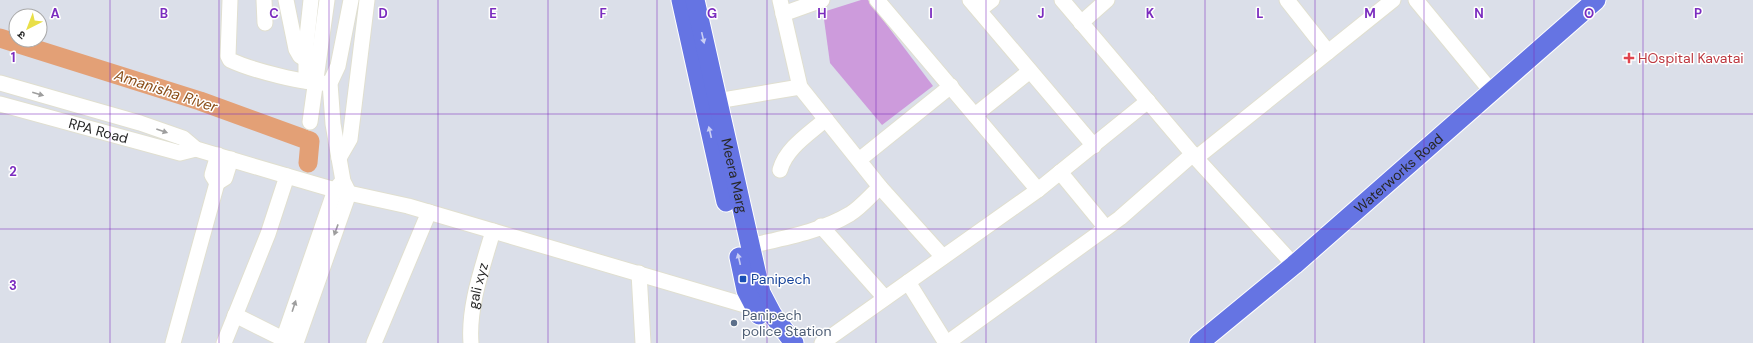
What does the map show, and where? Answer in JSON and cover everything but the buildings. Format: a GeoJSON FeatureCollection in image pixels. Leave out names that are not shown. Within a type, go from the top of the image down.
{"type":"FeatureCollection","features":[{"type":"Feature","properties":{"kind":"main road","name":"Meera Marg"},"geometry":{"type":"LineString","coordinates":[[681,0],[746,290],[753,307],[780,343]]}},
{"type":"Feature","properties":{"kind":"main road","name":"Meera Marg"},"geometry":{"type":"LineString","coordinates":[[695,0],[749,246],[761,293],[772,314],[794,343]]}},
{"type":"Feature","properties":{"kind":"main road","name":"Waterworks Road"},"geometry":{"type":"LineString","coordinates":[[1199,343],[1294,265],[1596,0]]}},
{"type":"Feature","properties":{"kind":"street"},"geometry":{"type":"LineString","coordinates":[[230,0],[228,56],[230,60],[248,67],[317,82],[338,66],[351,0]]}},
{"type":"Feature","properties":{"kind":"street"},"geometry":{"type":"LineString","coordinates":[[264,0],[265,23]]}},
{"type":"Feature","properties":{"kind":"street"},"geometry":{"type":"LineString","coordinates":[[286,0],[296,49],[300,56],[307,60]]}},
{"type":"Feature","properties":{"kind":"street"},"geometry":{"type":"LineString","coordinates":[[235,315],[288,342],[342,188],[339,158],[333,124],[307,60],[306,46],[312,0]]}},
{"type":"Feature","properties":{"kind":"street"},"geometry":{"type":"LineString","coordinates":[[310,122],[317,82],[327,0]]}},
{"type":"Feature","properties":{"kind":"street"},"geometry":{"type":"LineString","coordinates":[[339,158],[350,139],[367,0]]}},
{"type":"Feature","properties":{"kind":"street"},"geometry":{"type":"LineString","coordinates":[[822,0],[781,7],[800,87],[880,187],[943,257]]}},
{"type":"Feature","properties":{"kind":"street"},"geometry":{"type":"LineString","coordinates":[[878,0],[1038,190]]}},
{"type":"Feature","properties":{"kind":"street"},"geometry":{"type":"LineString","coordinates":[[992,0],[974,5],[1094,146]]}},
{"type":"Feature","properties":{"kind":"street"},"geometry":{"type":"LineString","coordinates":[[1062,0],[1195,156],[1294,265]]}},
{"type":"Feature","properties":{"kind":"street"},"geometry":{"type":"LineString","coordinates":[[1081,23],[1107,0]]}},
{"type":"Feature","properties":{"kind":"street"},"geometry":{"type":"LineString","coordinates":[[1287,0],[1328,52]]}},
{"type":"Feature","properties":{"kind":"street"},"geometry":{"type":"LineString","coordinates":[[908,282],[946,343],[1106,228],[1393,0]]}},
{"type":"Feature","properties":{"kind":"street"},"geometry":{"type":"LineString","coordinates":[[1416,0],[1491,91]]}},
{"type":"Feature","properties":{"kind":"street"},"geometry":{"type":"LineString","coordinates":[[975,115],[1030,71]]}},
{"type":"Feature","properties":{"kind":"street"},"geometry":{"type":"LineString","coordinates":[[0,83],[140,123],[184,138],[196,149],[287,176],[342,188],[429,212],[639,273],[772,314]]}},
{"type":"Feature","properties":{"kind":"street"},"geometry":{"type":"LineString","coordinates":[[859,160],[950,86]]}},
{"type":"Feature","properties":{"kind":"street"},"geometry":{"type":"LineString","coordinates":[[717,101],[800,87]]}},
{"type":"Feature","properties":{"kind":"street"},"geometry":{"type":"LineString","coordinates":[[822,343],[1038,190],[1148,101]]}},
{"type":"Feature","properties":{"kind":"street","name":"RPA Road"},"geometry":{"type":"LineString","coordinates":[[0,104],[180,153],[196,149]]}},
{"type":"Feature","properties":{"kind":"street"},"geometry":{"type":"LineString","coordinates":[[780,170],[783,161],[792,149],[826,119]]}},
{"type":"Feature","properties":{"kind":"street"},"geometry":{"type":"LineString","coordinates":[[173,343],[217,183],[225,178],[225,157]]}},
{"type":"Feature","properties":{"kind":"street"},"geometry":{"type":"LineString","coordinates":[[1060,172],[1106,228]]}},
{"type":"Feature","properties":{"kind":"street"},"geometry":{"type":"LineString","coordinates":[[224,343],[268,234],[287,176]]}},
{"type":"Feature","properties":{"kind":"street"},"geometry":{"type":"LineString","coordinates":[[749,246],[794,236],[851,213],[880,187]]}},
{"type":"Feature","properties":{"kind":"street"},"geometry":{"type":"LineString","coordinates":[[374,343],[429,212]]}},
{"type":"Feature","properties":{"kind":"street"},"geometry":{"type":"LineString","coordinates":[[821,226],[885,298]]}},
{"type":"Feature","properties":{"kind":"street","name":"gali xyz"},"geometry":{"type":"LineString","coordinates":[[471,343],[472,314],[478,283],[493,231]]}},
{"type":"Feature","properties":{"kind":"street"},"geometry":{"type":"LineString","coordinates":[[639,273],[643,343]]}},
{"type":"Feature","properties":{"kind":"shaded area"},"geometry":{"type":"Polygon","coordinates":[[[861,0],[868,0],[933,86],[882,125],[830,63],[823,12],[861,0]]]}},
{"type":"Feature","properties":{"kind":"waterway","name":"Amanisha River"},"geometry":{"type":"LineString","coordinates":[[0,38],[200,101],[310,141],[308,163]]}},
{"type":"Feature","properties":{"kind":"place","name":"HOspital Kavatai"},"geometry":{"type":"Point","coordinates":[1629,58]}},
{"type":"Feature","properties":{"kind":"place","name":"Panipech"},"geometry":{"type":"Point","coordinates":[743,279]}},
{"type":"Feature","properties":{"kind":"place","name":"Panipech police Station"},"geometry":{"type":"Point","coordinates":[734,323]}}]}
